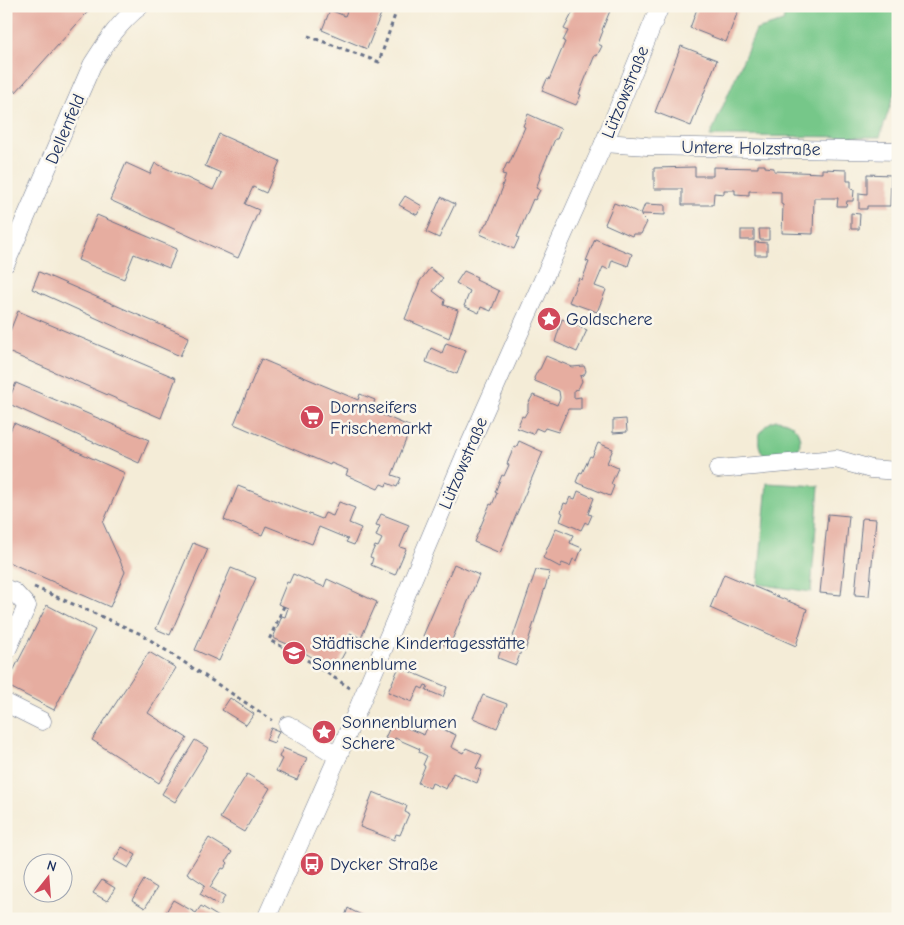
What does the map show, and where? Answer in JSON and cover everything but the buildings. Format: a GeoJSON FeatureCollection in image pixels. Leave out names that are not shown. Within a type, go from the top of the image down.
{"type":"FeatureCollection","features":[{"type":"Feature","properties":{"kind":"street","name":"Dellenfeld"},"geometry":{"type":"LineString","coordinates":[[6,263],[92,65],[126,16],[140,6]]}},
{"type":"Feature","properties":{"kind":"street","name":"Lützowstraße"},"geometry":{"type":"LineString","coordinates":[[266,919],[338,756],[469,446],[604,144],[660,6]]}},
{"type":"Feature","properties":{"kind":"street","name":"Untere Holzstraße"},"geometry":{"type":"LineString","coordinates":[[604,144],[657,147],[898,151]]}},
{"type":"Feature","properties":{"kind":"street"},"geometry":{"type":"LineString","coordinates":[[718,469],[836,459],[871,468],[898,471]]}},
{"type":"Feature","properties":{"kind":"street"},"geometry":{"type":"LineString","coordinates":[[6,589],[14,592],[27,606],[6,652]]}},
{"type":"Feature","properties":{"kind":"street"},"geometry":{"type":"LineString","coordinates":[[6,702],[42,721]]}},
{"type":"Feature","properties":{"kind":"street"},"geometry":{"type":"LineString","coordinates":[[288,725],[338,756]]}},
{"type":"Feature","properties":{"kind":"path"},"geometry":{"type":"LineString","coordinates":[[308,36],[379,62],[398,6]]}},
{"type":"Feature","properties":{"kind":"path"},"geometry":{"type":"LineString","coordinates":[[33,586],[142,634],[269,719],[288,725]]}},
{"type":"Feature","properties":{"kind":"path"},"geometry":{"type":"LineString","coordinates":[[284,606],[269,640],[304,658],[349,688],[364,694]]}},
{"type":"Feature","properties":{"kind":"green space"},"geometry":{"type":"Polygon","coordinates":[[[786,6],[898,6],[898,82],[880,137],[710,136],[756,30],[783,22],[786,6]]]}},
{"type":"Feature","properties":{"kind":"green space"},"geometry":{"type":"Polygon","coordinates":[[[776,420],[794,426],[800,441],[797,454],[766,458],[762,453],[759,441],[761,431],[765,426],[776,420]]]}},
{"type":"Feature","properties":{"kind":"green space"},"geometry":{"type":"Polygon","coordinates":[[[767,483],[819,486],[811,592],[758,584],[767,483]]]}},
{"type":"Feature","properties":{"kind":"place","name":"Goldschere"},"geometry":{"type":"Point","coordinates":[549,319]}},
{"type":"Feature","properties":{"kind":"place","name":"Dornseifers Frischemarkt"},"geometry":{"type":"Point","coordinates":[312,417]}},
{"type":"Feature","properties":{"kind":"place","name":"Städtische Kindertagesstätte Sonnenblume"},"geometry":{"type":"Point","coordinates":[294,653]}},
{"type":"Feature","properties":{"kind":"place","name":"Sonnenblumen Schere"},"geometry":{"type":"Point","coordinates":[324,732]}},
{"type":"Feature","properties":{"kind":"place","name":"Dycker Straße"},"geometry":{"type":"Point","coordinates":[312,864]}}]}
